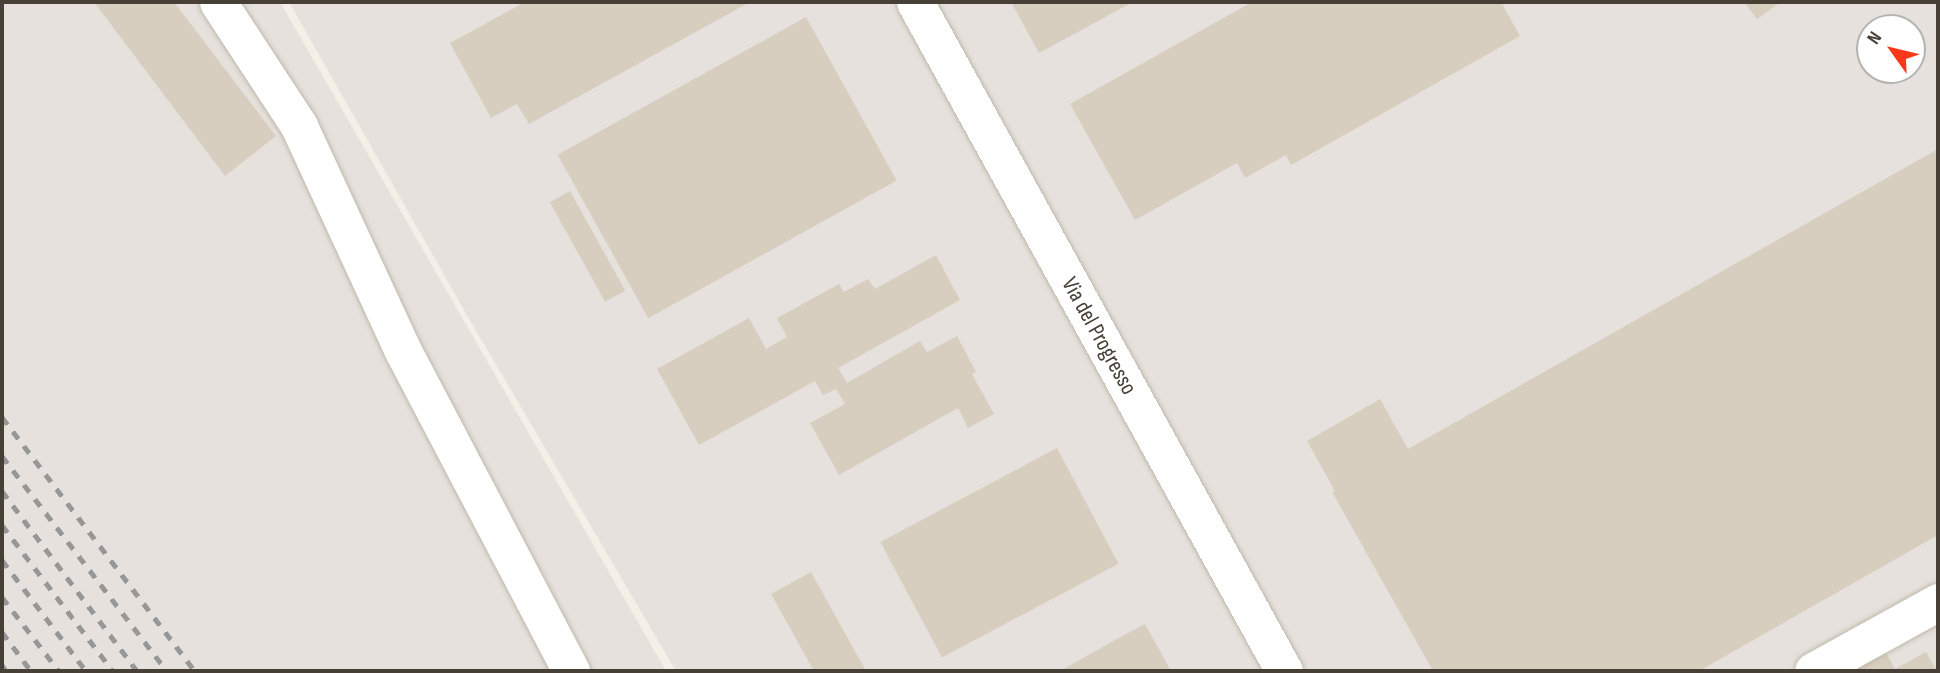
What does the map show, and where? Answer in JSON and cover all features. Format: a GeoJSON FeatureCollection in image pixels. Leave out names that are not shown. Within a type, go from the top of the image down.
{"type":"FeatureCollection","features":[{"type":"Feature","properties":{"kind":"street"},"geometry":{"type":"LineString","coordinates":[[218,2],[299,126],[402,349],[570,671]]}},
{"type":"Feature","properties":{"kind":"street","name":"Via del Progresso"},"geometry":{"type":"LineString","coordinates":[[915,2],[1283,671]]}},
{"type":"Feature","properties":{"kind":"street"},"geometry":{"type":"LineString","coordinates":[[1813,671],[1938,602]]}},
{"type":"Feature","properties":{"kind":"shaded area"},"geometry":{"type":"Polygon","coordinates":[[[2,2],[280,2],[666,671],[2,671],[2,2]]]}},
{"type":"Feature","properties":{"kind":"shaded area"},"geometry":{"type":"Polygon","coordinates":[[[289,2],[1938,2],[1938,671],[676,671],[468,317],[289,2]]]}},
{"type":"Feature","properties":{"kind":"building"},"geometry":{"type":"Polygon","coordinates":[[[94,2],[174,2],[276,136],[225,176],[94,2]]]}},
{"type":"Feature","properties":{"kind":"building"},"geometry":{"type":"Polygon","coordinates":[[[525,2],[750,2],[529,124],[517,104],[491,118],[450,43],[525,2]]]}},
{"type":"Feature","properties":{"kind":"building"},"geometry":{"type":"Polygon","coordinates":[[[1011,2],[1133,2],[1039,53],[1011,2]]]}},
{"type":"Feature","properties":{"kind":"building"},"geometry":{"type":"Polygon","coordinates":[[[1252,2],[1501,2],[1520,36],[1291,165],[1286,155],[1245,178],[1237,163],[1135,220],[1070,104],[1252,2]]]}},
{"type":"Feature","properties":{"kind":"building"},"geometry":{"type":"Polygon","coordinates":[[[1744,2],[1781,2],[1757,19],[1744,2]]]}},
{"type":"Feature","properties":{"kind":"building"},"geometry":{"type":"Polygon","coordinates":[[[806,17],[897,181],[648,318],[558,155],[806,17]]]}},
{"type":"Feature","properties":{"kind":"building"},"geometry":{"type":"Polygon","coordinates":[[[1938,149],[1938,535],[1699,671],[1433,671],[1332,492],[1335,491],[1307,441],[1380,399],[1408,449],[1938,149]]]}},
{"type":"Feature","properties":{"kind":"building"},"geometry":{"type":"Polygon","coordinates":[[[570,191],[625,291],[605,302],[550,202],[570,191]]]}},
{"type":"Feature","properties":{"kind":"building"},"geometry":{"type":"Polygon","coordinates":[[[936,255],[960,300],[838,368],[847,383],[920,341],[927,352],[957,336],[976,372],[972,374],[994,414],[968,428],[958,408],[839,475],[810,423],[845,404],[836,389],[823,395],[815,381],[699,445],[657,369],[749,318],[766,349],[787,337],[777,318],[839,284],[844,292],[868,279],[875,289],[936,255]]]}},
{"type":"Feature","properties":{"kind":"building"},"geometry":{"type":"Polygon","coordinates":[[[1057,448],[1119,564],[942,658],[880,542],[1057,448]]]}},
{"type":"Feature","properties":{"kind":"building"},"geometry":{"type":"Polygon","coordinates":[[[811,572],[866,671],[814,671],[771,594],[811,572]]]}},
{"type":"Feature","properties":{"kind":"building"},"geometry":{"type":"Polygon","coordinates":[[[1145,624],[1171,671],[1060,671],[1115,640],[1145,624]]]}},
{"type":"Feature","properties":{"kind":"building"},"geometry":{"type":"Polygon","coordinates":[[[1884,649],[1895,669],[1926,652],[1937,671],[1844,671],[1884,649]]]}},
{"type":"Feature","properties":{"kind":"railway"},"geometry":{"type":"LineString","coordinates":[[2,417],[195,671]]}},
{"type":"Feature","properties":{"kind":"railway"},"geometry":{"type":"LineString","coordinates":[[2,456],[167,671]]}},
{"type":"Feature","properties":{"kind":"railway"},"geometry":{"type":"LineString","coordinates":[[2,491],[137,671]]}},
{"type":"Feature","properties":{"kind":"railway"},"geometry":{"type":"LineString","coordinates":[[2,525],[113,671]]}},
{"type":"Feature","properties":{"kind":"railway"},"geometry":{"type":"LineString","coordinates":[[2,560],[86,671]]}},
{"type":"Feature","properties":{"kind":"railway"},"geometry":{"type":"LineString","coordinates":[[2,597],[59,671]]}},
{"type":"Feature","properties":{"kind":"railway"},"geometry":{"type":"LineString","coordinates":[[2,632],[31,671]]}},
{"type":"Feature","properties":{"kind":"railway"},"geometry":{"type":"LineString","coordinates":[[2,665],[6,671]]}}]}
